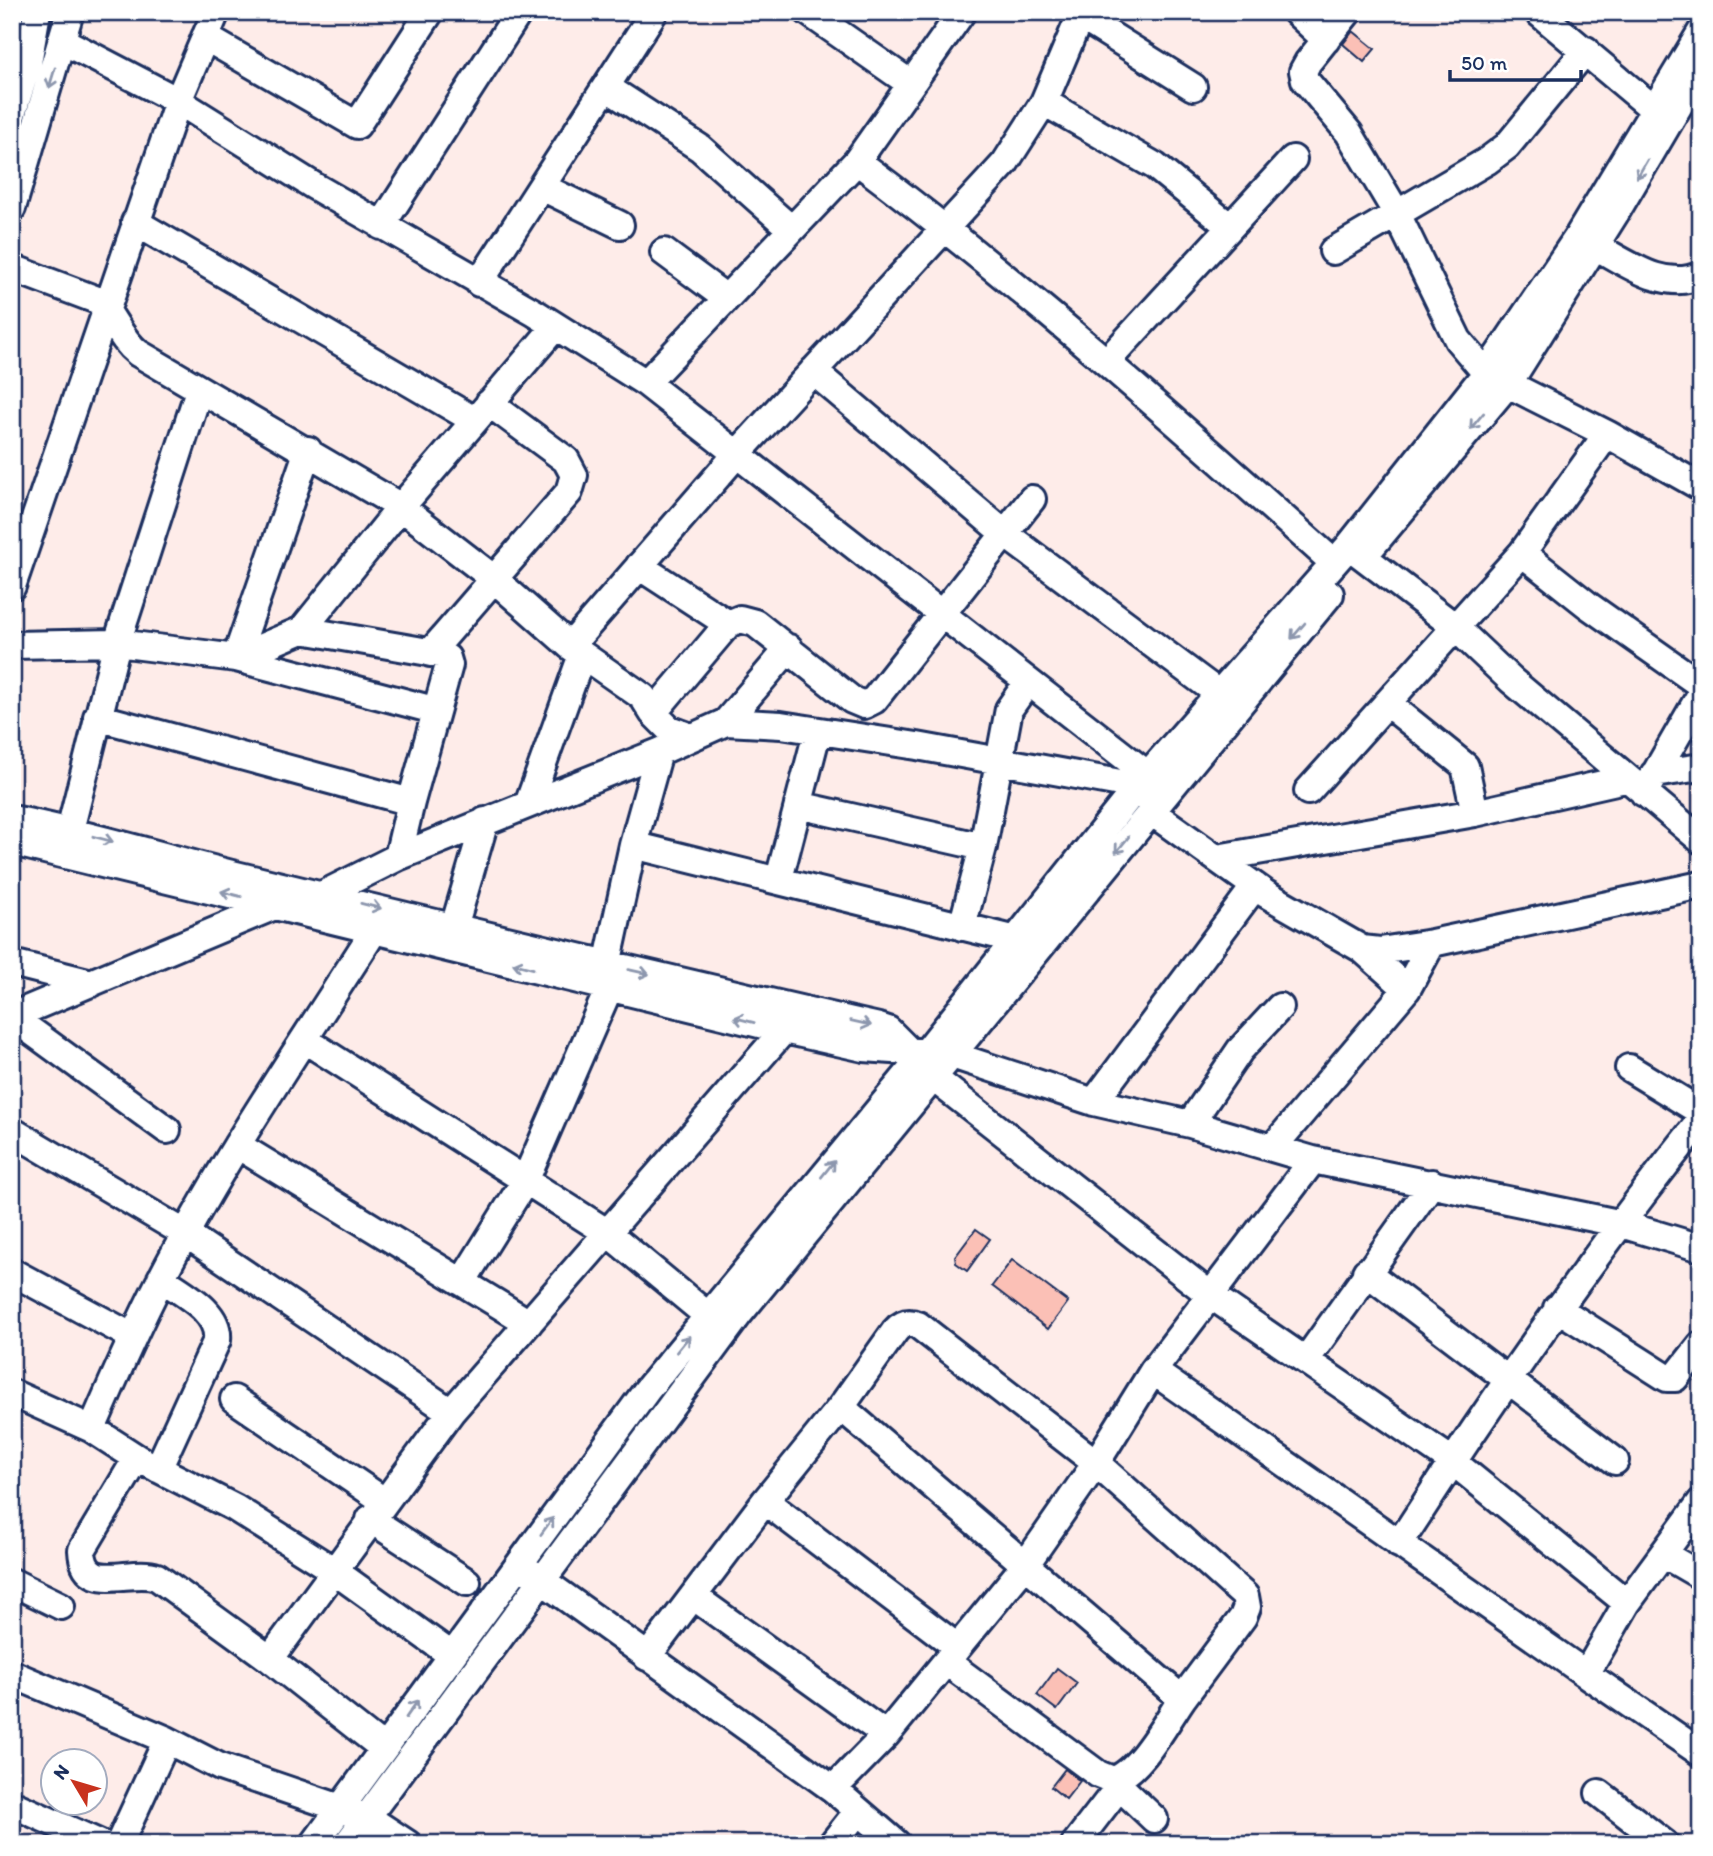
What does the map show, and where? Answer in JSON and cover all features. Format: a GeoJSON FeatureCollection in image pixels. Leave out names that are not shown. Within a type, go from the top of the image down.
{"type":"FeatureCollection","features":[{"type":"Feature","properties":{"kind":"street"},"geometry":{"type":"LineString","coordinates":[[12,114],[28,63],[37,12]]}},
{"type":"Feature","properties":{"kind":"street"},"geometry":{"type":"LineString","coordinates":[[12,208],[22,139],[63,41],[70,12]]}},
{"type":"Feature","properties":{"kind":"street"},"geometry":{"type":"LineString","coordinates":[[12,586],[178,101],[216,12]]}},
{"type":"Feature","properties":{"kind":"street"},"geometry":{"type":"LineString","coordinates":[[205,37],[357,125],[430,12]]}},
{"type":"Feature","properties":{"kind":"street"},"geometry":{"type":"LineString","coordinates":[[382,226],[519,12]]}},
{"type":"Feature","properties":{"kind":"street"},"geometry":{"type":"LineString","coordinates":[[479,283],[654,12]]}},
{"type":"Feature","properties":{"kind":"street"},"geometry":{"type":"LineString","coordinates":[[808,12],[911,84]]}},
{"type":"Feature","properties":{"kind":"street"},"geometry":{"type":"LineString","coordinates":[[646,383],[856,161],[962,12]]}},
{"type":"Feature","properties":{"kind":"street"},"geometry":{"type":"LineString","coordinates":[[1296,12],[1326,40]]}},
{"type":"Feature","properties":{"kind":"street"},"geometry":{"type":"LineString","coordinates":[[1348,12],[1303,71],[1305,80],[1349,134],[1396,212],[1458,340],[1497,379],[1698,478]]}},
{"type":"Feature","properties":{"kind":"street"},"geometry":{"type":"LineString","coordinates":[[529,802],[576,650],[639,566],[736,455],[1006,163],[1044,102],[1081,14],[1193,87]]}},
{"type":"Feature","properties":{"kind":"street"},"geometry":{"type":"LineString","coordinates":[[1546,15],[1662,115]]}},
{"type":"Feature","properties":{"kind":"street"},"geometry":{"type":"LineString","coordinates":[[347,1844],[541,1581],[716,1325],[929,1058],[1497,379],[1595,246],[1701,32]]}},
{"type":"Feature","properties":{"kind":"street"},"geometry":{"type":"LineString","coordinates":[[63,41],[178,101],[646,383],[1028,682],[1150,791],[1217,858],[1255,886],[1362,949],[1408,989]]}},
{"type":"Feature","properties":{"kind":"street"},"geometry":{"type":"LineString","coordinates":[[1334,251],[1396,212],[1487,161],[1507,146],[1586,50]]}},
{"type":"Feature","properties":{"kind":"street"},"geometry":{"type":"LineString","coordinates":[[1497,379],[1577,238],[1662,115],[1692,102],[1701,68]]}},
{"type":"Feature","properties":{"kind":"street"},"geometry":{"type":"LineString","coordinates":[[606,87],[700,148],[792,229]]}},
{"type":"Feature","properties":{"kind":"street"},"geometry":{"type":"LineString","coordinates":[[1044,102],[1155,166],[1230,227]]}},
{"type":"Feature","properties":{"kind":"street"},"geometry":{"type":"LineString","coordinates":[[1108,360],[1293,159]]}},
{"type":"Feature","properties":{"kind":"street"},"geometry":{"type":"LineString","coordinates":[[856,161],[946,227],[1349,555],[1454,626],[1641,782],[1701,840]]}},
{"type":"Feature","properties":{"kind":"street"},"geometry":{"type":"LineString","coordinates":[[541,187],[620,225]]}},
{"type":"Feature","properties":{"kind":"street"},"geometry":{"type":"LineString","coordinates":[[135,222],[566,460],[574,475],[569,492],[430,653]]}},
{"type":"Feature","properties":{"kind":"street"},"geometry":{"type":"LineString","coordinates":[[1595,246],[1655,278],[1693,278],[1701,275]]}},
{"type":"Feature","properties":{"kind":"street"},"geometry":{"type":"LineString","coordinates":[[664,252],[726,298]]}},
{"type":"Feature","properties":{"kind":"street"},"geometry":{"type":"LineString","coordinates":[[12,268],[84,293],[106,308],[127,344],[199,390],[308,450],[401,507],[576,650],[643,697],[653,713],[669,729],[688,736]]}},
{"type":"Feature","properties":{"kind":"street"},"geometry":{"type":"LineString","coordinates":[[236,658],[302,630],[401,507],[555,327]]}},
{"type":"Feature","properties":{"kind":"street"},"geometry":{"type":"LineString","coordinates":[[813,371],[1004,534],[1218,693]]}},
{"type":"Feature","properties":{"kind":"street"},"geometry":{"type":"LineString","coordinates":[[70,830],[117,643],[199,390]]}},
{"type":"Feature","properties":{"kind":"street"},"geometry":{"type":"LineString","coordinates":[[1308,791],[1522,553],[1607,434]]}},
{"type":"Feature","properties":{"kind":"street"},"geometry":{"type":"LineString","coordinates":[[236,658],[308,450]]}},
{"type":"Feature","properties":{"kind":"street"},"geometry":{"type":"LineString","coordinates":[[653,713],[728,624],[740,619],[755,623],[852,700],[864,705],[874,700],[1032,499]]}},
{"type":"Feature","properties":{"kind":"street"},"geometry":{"type":"LineString","coordinates":[[1522,553],[1589,606],[1701,685]]}},
{"type":"Feature","properties":{"kind":"street"},"geometry":{"type":"LineString","coordinates":[[929,1058],[1017,940],[1150,791],[1218,693],[1349,555]]}},
{"type":"Feature","properties":{"kind":"street"},"geometry":{"type":"LineString","coordinates":[[639,566],[728,624]]}},
{"type":"Feature","properties":{"kind":"street"},"geometry":{"type":"LineString","coordinates":[[302,630],[440,654],[447,658],[449,665],[434,710],[398,857]]}},
{"type":"Feature","properties":{"kind":"street"},"geometry":{"type":"LineString","coordinates":[[12,645],[117,643],[236,658],[434,710]]}},
{"type":"Feature","properties":{"kind":"street"},"geometry":{"type":"LineString","coordinates":[[726,722],[789,648]]}},
{"type":"Feature","properties":{"kind":"street"},"geometry":{"type":"LineString","coordinates":[[962,928],[983,847],[1009,709],[1028,682]]}},
{"type":"Feature","properties":{"kind":"street"},"geometry":{"type":"LineString","coordinates":[[1641,782],[1701,694]]}},
{"type":"Feature","properties":{"kind":"street"},"geometry":{"type":"LineString","coordinates":[[1387,703],[1465,766],[1469,774],[1475,813]]}},
{"type":"Feature","properties":{"kind":"street"},"geometry":{"type":"LineString","coordinates":[[97,717],[411,802]]}},
{"type":"Feature","properties":{"kind":"street"},"geometry":{"type":"LineString","coordinates":[[12,1017],[276,905],[324,894],[398,857],[529,802],[659,752],[688,736],[726,722],[781,725],[817,733],[1001,760],[1150,791]]}},
{"type":"Feature","properties":{"kind":"street"},"geometry":{"type":"LineString","coordinates":[[779,879],[817,733]]}},
{"type":"Feature","properties":{"kind":"street"},"geometry":{"type":"LineString","coordinates":[[462,1282],[525,1181],[608,975],[634,845],[659,752]]}},
{"type":"Feature","properties":{"kind":"street"},"geometry":{"type":"LineString","coordinates":[[1217,858],[1641,782],[1701,767]]}},
{"type":"Feature","properties":{"kind":"street"},"geometry":{"type":"LineString","coordinates":[[798,806],[983,847]]}},
{"type":"Feature","properties":{"kind":"street"},"geometry":{"type":"LineString","coordinates":[[12,819],[70,830],[243,877],[324,894],[454,927],[785,1030],[864,1048],[929,1058],[1094,1102],[1190,1124],[1313,1160],[1618,1223],[1701,1248]]}},
{"type":"Feature","properties":{"kind":"street"},"geometry":{"type":"LineString","coordinates":[[454,927],[485,821]]}},
{"type":"Feature","properties":{"kind":"street"},"geometry":{"type":"LineString","coordinates":[[12,842],[375,929],[888,1030],[929,1058],[1209,1294],[1452,1461],[1627,1603]]}},
{"type":"Feature","properties":{"kind":"street"},"geometry":{"type":"LineString","coordinates":[[634,845],[1017,940]]}},
{"type":"Feature","properties":{"kind":"street"},"geometry":{"type":"LineString","coordinates":[[1362,949],[1380,951],[1432,943],[1701,885]]}},
{"type":"Feature","properties":{"kind":"street"},"geometry":{"type":"LineString","coordinates":[[1094,1102],[1255,886]]}},
{"type":"Feature","properties":{"kind":"street"},"geometry":{"type":"LineString","coordinates":[[92,1429],[161,1278],[237,1145],[375,929]]}},
{"type":"Feature","properties":{"kind":"street"},"geometry":{"type":"LineString","coordinates":[[1273,1147],[1408,989],[1432,943]]}},
{"type":"Feature","properties":{"kind":"street"},"geometry":{"type":"LineString","coordinates":[[12,963],[92,983]]}},
{"type":"Feature","properties":{"kind":"street"},"geometry":{"type":"LineString","coordinates":[[1190,1124],[1240,1050],[1280,1007]]}},
{"type":"Feature","properties":{"kind":"street"},"geometry":{"type":"LineString","coordinates":[[12,1017],[167,1130]]}},
{"type":"Feature","properties":{"kind":"street"},"geometry":{"type":"LineString","coordinates":[[270,1659],[451,1412],[785,1030]]}},
{"type":"Feature","properties":{"kind":"street"},"geometry":{"type":"LineString","coordinates":[[305,1040],[608,1233],[716,1325]]}},
{"type":"Feature","properties":{"kind":"street"},"geometry":{"type":"LineString","coordinates":[[1629,1068],[1701,1112]]}},
{"type":"Feature","properties":{"kind":"street"},"geometry":{"type":"LineString","coordinates":[[1399,1544],[1452,1461],[1511,1379],[1557,1308],[1618,1223],[1701,1120]]}},
{"type":"Feature","properties":{"kind":"street"},"geometry":{"type":"LineString","coordinates":[[12,1132],[186,1234],[451,1412]]}},
{"type":"Feature","properties":{"kind":"street"},"geometry":{"type":"LineString","coordinates":[[237,1145],[530,1323]]}},
{"type":"Feature","properties":{"kind":"street"},"geometry":{"type":"LineString","coordinates":[[833,1789],[886,1735],[1026,1564],[1096,1462],[1153,1371],[1313,1160]]}},
{"type":"Feature","properties":{"kind":"street"},"geometry":{"type":"LineString","coordinates":[[1306,1360],[1366,1272],[1432,1183]]}},
{"type":"Feature","properties":{"kind":"street"},"geometry":{"type":"LineString","coordinates":[[12,1272],[133,1336]]}},
{"type":"Feature","properties":{"kind":"street"},"geometry":{"type":"LineString","coordinates":[[1366,1272],[1511,1379],[1615,1461]]}},
{"type":"Feature","properties":{"kind":"street"},"geometry":{"type":"LineString","coordinates":[[161,1278],[210,1315],[218,1327],[217,1340],[147,1463],[89,1534],[82,1550],[82,1561],[90,1571],[111,1579],[141,1573],[157,1577],[270,1659],[383,1748]]}},
{"type":"Feature","properties":{"kind":"street"},"geometry":{"type":"LineString","coordinates":[[1557,1308],[1667,1378],[1675,1378],[1701,1345]]}},
{"type":"Feature","properties":{"kind":"street"},"geometry":{"type":"LineString","coordinates":[[648,1657],[765,1501],[841,1407],[895,1331],[902,1324],[911,1322],[1096,1462],[1245,1596],[1247,1607],[1243,1617],[1136,1764],[1115,1784],[1075,1844]]}},
{"type":"Feature","properties":{"kind":"street"},"geometry":{"type":"LineString","coordinates":[[314,1844],[450,1654],[647,1390],[716,1325]]}},
{"type":"Feature","properties":{"kind":"street"},"geometry":{"type":"LineString","coordinates":[[1153,1371],[1701,1753]]}},
{"type":"Feature","properties":{"kind":"street"},"geometry":{"type":"LineString","coordinates":[[12,1394],[92,1429],[147,1463],[234,1508],[333,1570],[450,1654]]}},
{"type":"Feature","properties":{"kind":"street"},"geometry":{"type":"LineString","coordinates":[[234,1399],[467,1582]]}},
{"type":"Feature","properties":{"kind":"street"},"geometry":{"type":"LineString","coordinates":[[841,1407],[1182,1699]]}},
{"type":"Feature","properties":{"kind":"street"},"geometry":{"type":"LineString","coordinates":[[765,1501],[1098,1773],[1115,1784],[1154,1819]]}},
{"type":"Feature","properties":{"kind":"street"},"geometry":{"type":"LineString","coordinates":[[1586,1674],[1627,1603],[1701,1502]]}},
{"type":"Feature","properties":{"kind":"street"},"geometry":{"type":"LineString","coordinates":[[1663,1554],[1701,1576]]}},
{"type":"Feature","properties":{"kind":"street"},"geometry":{"type":"LineString","coordinates":[[520,1563],[541,1581],[833,1789],[897,1844]]}},
{"type":"Feature","properties":{"kind":"street"},"geometry":{"type":"LineString","coordinates":[[12,1582],[61,1606]]}},
{"type":"Feature","properties":{"kind":"street"},"geometry":{"type":"LineString","coordinates":[[693,1596],[886,1735]]}},
{"type":"Feature","properties":{"kind":"street"},"geometry":{"type":"LineString","coordinates":[[12,1674],[167,1740],[220,1767],[367,1817],[408,1844]]}},
{"type":"Feature","properties":{"kind":"street"},"geometry":{"type":"LineString","coordinates":[[119,1844],[167,1740]]}},
{"type":"Feature","properties":{"kind":"street"},"geometry":{"type":"LineString","coordinates":[[1598,1793],[1665,1844]]}},
{"type":"Feature","properties":{"kind":"street"},"geometry":{"type":"LineString","coordinates":[[12,1804],[101,1844]]}},
{"type":"Feature","properties":{"kind":"street"},"geometry":{"type":"LineString","coordinates":[[832,1844],[858,1811]]}},
{"type":"Feature","properties":{"kind":"building"},"geometry":{"type":"Polygon","coordinates":[[[1353,31],[1375,49],[1364,62],[1343,44],[1353,31]]]}},
{"type":"Feature","properties":{"kind":"building"},"geometry":{"type":"Polygon","coordinates":[[[976,1229],[990,1239],[967,1271],[956,1263],[955,1257],[976,1229]]]}},
{"type":"Feature","properties":{"kind":"building"},"geometry":{"type":"Polygon","coordinates":[[[1012,1260],[1068,1302],[1048,1329],[992,1286],[1012,1260]]]}},
{"type":"Feature","properties":{"kind":"building"},"geometry":{"type":"Polygon","coordinates":[[[1057,1668],[1077,1683],[1057,1710],[1037,1695],[1057,1668]]]}},
{"type":"Feature","properties":{"kind":"building"},"geometry":{"type":"Polygon","coordinates":[[[1065,1769],[1080,1781],[1066,1799],[1051,1787],[1065,1769]]]}}]}
